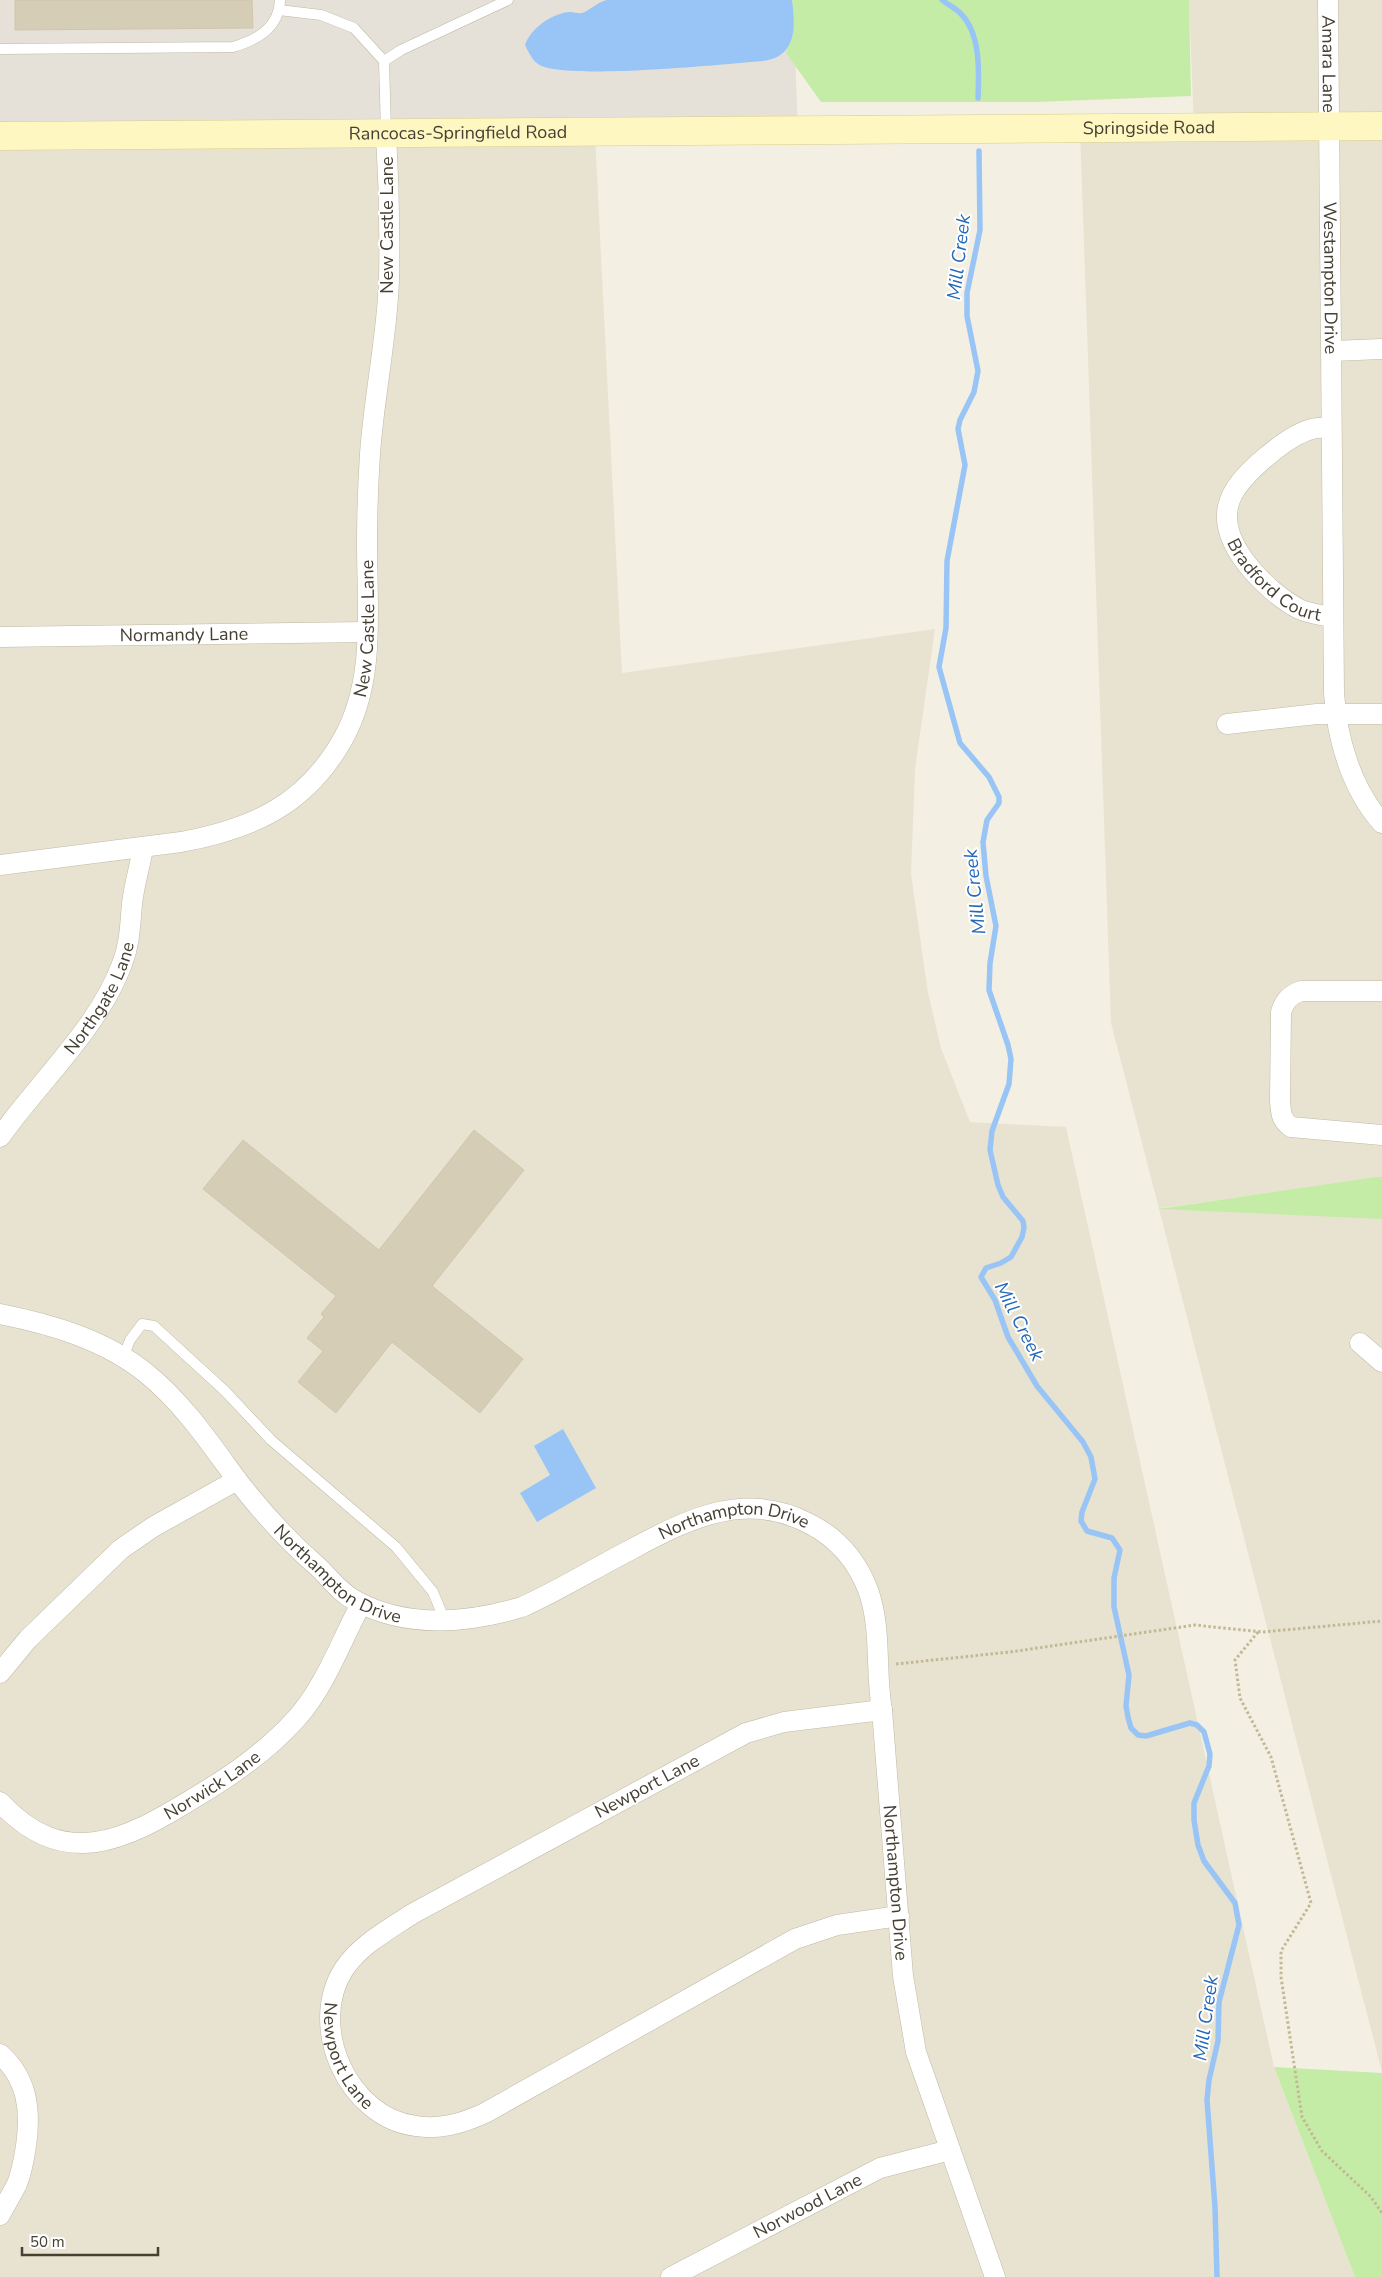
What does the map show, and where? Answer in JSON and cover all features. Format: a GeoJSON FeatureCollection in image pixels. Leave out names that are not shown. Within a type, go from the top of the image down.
{"type":"FeatureCollection","features":[{"type":"Feature","properties":{"kind":"main road","name":"Springside Road"},"geometry":{"type":"LineString","coordinates":[[915,130],[1382,126]]}},
{"type":"Feature","properties":{"kind":"main road","name":"Rancocas-Springfield Road"},"geometry":{"type":"LineString","coordinates":[[0,136],[915,130]]}},
{"type":"Feature","properties":{"kind":"street","name":"Amara Lane"},"geometry":{"type":"LineString","coordinates":[[1328,0],[1330,126]]}},
{"type":"Feature","properties":{"kind":"street","name":"Westampton Drive"},"geometry":{"type":"LineString","coordinates":[[1330,126],[1331,428]]}},
{"type":"Feature","properties":{"kind":"street","name":"New Castle Lane"},"geometry":{"type":"LineString","coordinates":[[0,865],[143,848],[205,838],[252,823],[274,812],[296,797],[315,780],[343,739],[353,717],[364,671],[367,632],[367,542],[370,454],[389,282],[390,214],[386,134]]}},
{"type":"Feature","properties":{"kind":"street"},"geometry":{"type":"LineString","coordinates":[[1332,351],[1382,350]]}},
{"type":"Feature","properties":{"kind":"street","name":"Bradford Court"},"geometry":{"type":"LineString","coordinates":[[1331,428],[1333,617],[1299,608],[1271,590],[1241,557],[1234,543],[1228,520],[1229,501],[1235,489],[1258,464],[1293,438],[1312,429],[1331,428]]}},
{"type":"Feature","properties":{"kind":"street"},"geometry":{"type":"LineString","coordinates":[[1333,617],[1335,714],[1344,751],[1352,772],[1372,811],[1382,823]]}},
{"type":"Feature","properties":{"kind":"street","name":"Normandy Lane"},"geometry":{"type":"LineString","coordinates":[[0,637],[367,632]]}},
{"type":"Feature","properties":{"kind":"street"},"geometry":{"type":"LineString","coordinates":[[1227,724],[1335,714],[1382,714]]}},
{"type":"Feature","properties":{"kind":"street","name":"Northgate Lane"},"geometry":{"type":"LineString","coordinates":[[0,1137],[9,1110],[68,1052],[99,1009],[116,980],[128,947],[132,904],[143,848]]}},
{"type":"Feature","properties":{"kind":"street"},"geometry":{"type":"LineString","coordinates":[[1382,991],[1306,990],[1290,995],[1284,1002],[1281,1012],[1280,1101],[1284,1122],[1291,1127],[1382,1135]]}},
{"type":"Feature","properties":{"kind":"street","name":"Northampton Drive"},"geometry":{"type":"LineString","coordinates":[[0,1314],[67,1332],[100,1345],[146,1373],[165,1391],[214,1447],[266,1516],[337,1587],[362,1604],[398,1616],[422,1621],[446,1621],[497,1615],[522,1607],[546,1597],[667,1530],[693,1518],[720,1511],[746,1508],[772,1510],[798,1517],[821,1529],[841,1546],[857,1566],[868,1590],[875,1616],[903,1976],[910,2027],[916,2052],[995,2277]]}},
{"type":"Feature","properties":{"kind":"street"},"geometry":{"type":"LineString","coordinates":[[1360,1343],[1382,1362]]}},
{"type":"Feature","properties":{"kind":"street"},"geometry":{"type":"LineString","coordinates":[[0,1672],[28,1639],[121,1549],[153,1527],[237,1480]]}},
{"type":"Feature","properties":{"kind":"street","name":"Norwick Lane"},"geometry":{"type":"LineString","coordinates":[[0,1802],[26,1826],[43,1834],[68,1841],[96,1842],[114,1840],[148,1826],[256,1758],[297,1718],[326,1674],[362,1604]]}},
{"type":"Feature","properties":{"kind":"street","name":"Newport Lane"},"geometry":{"type":"LineString","coordinates":[[882,1710],[784,1722],[746,1733],[412,1914],[374,1939],[344,1969],[335,1988],[330,2008],[332,2047],[350,2083],[379,2112],[396,2121],[414,2126],[452,2125],[486,2113],[795,1939],[838,1925],[899,1916]]}},
{"type":"Feature","properties":{"kind":"street"},"geometry":{"type":"LineString","coordinates":[[0,2054],[15,2068],[24,2085],[29,2124],[22,2166],[16,2184],[0,2215]]}},
{"type":"Feature","properties":{"kind":"street","name":"Norwood Lane"},"geometry":{"type":"LineString","coordinates":[[671,2277],[880,2168],[950,2150]]}},
{"type":"Feature","properties":{"kind":"lane"},"geometry":{"type":"LineString","coordinates":[[384,61],[401,50],[508,0]]}},
{"type":"Feature","properties":{"kind":"lane"},"geometry":{"type":"LineString","coordinates":[[0,50],[233,47],[252,42],[271,28],[279,5],[321,15],[354,28],[384,61],[386,134]]}},
{"type":"Feature","properties":{"kind":"lane"},"geometry":{"type":"LineString","coordinates":[[123,1358],[130,1340],[142,1324],[154,1326],[225,1391],[270,1440],[396,1547],[433,1592],[446,1621]]}},
{"type":"Feature","properties":{"kind":"path"},"geometry":{"type":"LineString","coordinates":[[878,1666],[1010,1652],[1195,1625],[1258,1632],[1382,1621]]}},
{"type":"Feature","properties":{"kind":"path"},"geometry":{"type":"LineString","coordinates":[[1258,1632],[1235,1660],[1240,1698],[1271,1757],[1311,1903],[1281,1951],[1281,1978],[1302,2117],[1322,2151],[1371,2196],[1382,2213]]}},
{"type":"Feature","properties":{"kind":"shaded area"},"geometry":{"type":"Polygon","coordinates":[[[0,0],[793,0],[798,131],[0,136],[0,0]]]}},
{"type":"Feature","properties":{"kind":"shaded area"},"geometry":{"type":"Polygon","coordinates":[[[1189,0],[1382,0],[1382,1177],[1162,1208],[1382,1213],[1382,2072],[1111,1023],[1080,129],[1194,127],[1189,0]]]}},
{"type":"Feature","properties":{"kind":"shaded area"},"geometry":{"type":"Polygon","coordinates":[[[595,136],[622,673],[935,629],[915,769],[911,874],[928,993],[941,1048],[970,1122],[1066,1127],[1274,2067],[1355,2277],[0,2277],[0,138],[595,136]]]}},
{"type":"Feature","properties":{"kind":"green space"},"geometry":{"type":"Polygon","coordinates":[[[792,0],[1189,0],[1191,96],[1036,102],[821,102],[786,53],[793,27],[792,0]]]}},
{"type":"Feature","properties":{"kind":"green space"},"geometry":{"type":"Polygon","coordinates":[[[1382,1177],[1382,1219],[1158,1209],[1382,1177]]]}},
{"type":"Feature","properties":{"kind":"green space"},"geometry":{"type":"Polygon","coordinates":[[[1274,2067],[1382,2073],[1382,2277],[1355,2277],[1274,2067]]]}},
{"type":"Feature","properties":{"kind":"water"},"geometry":{"type":"Polygon","coordinates":[[[607,0],[792,0],[793,31],[788,47],[782,54],[763,61],[645,70],[578,71],[553,69],[538,64],[530,55],[525,45],[532,33],[543,22],[564,13],[582,13],[607,0]]]}},
{"type":"Feature","properties":{"kind":"water"},"geometry":{"type":"Polygon","coordinates":[[[563,1429],[596,1488],[537,1522],[520,1493],[550,1475],[534,1446],[563,1429]]]}},
{"type":"Feature","properties":{"kind":"building"},"geometry":{"type":"Polygon","coordinates":[[[15,0],[252,0],[253,28],[15,30],[15,0]]]}},
{"type":"Feature","properties":{"kind":"building"},"geometry":{"type":"Polygon","coordinates":[[[474,1130],[524,1170],[432,1286],[523,1359],[480,1413],[392,1342],[336,1413],[298,1382],[323,1351],[307,1338],[324,1317],[321,1314],[336,1296],[203,1189],[243,1140],[379,1250],[474,1130]]]}},
{"type":"Feature","properties":{"kind":"waterway","name":"Mill Creek"},"geometry":{"type":"LineString","coordinates":[[942,0],[961,14],[968,22],[972,32],[977,54],[978,98]]}},
{"type":"Feature","properties":{"kind":"waterway","name":"Mill Creek"},"geometry":{"type":"LineString","coordinates":[[979,151],[980,230],[967,293],[967,316],[978,371],[974,392],[960,420],[958,429],[965,465],[947,561],[946,628],[939,667],[960,743],[989,777],[999,797],[999,803],[987,820],[983,842],[986,876],[996,926],[990,963],[989,990],[1011,1059],[1009,1084],[992,1131],[990,1150],[998,1185],[1003,1197],[1023,1221],[1024,1228],[1022,1237],[1011,1257],[986,1268],[981,1277],[995,1300],[1008,1337],[1037,1386],[1083,1442],[1091,1457],[1095,1479],[1082,1512],[1081,1521],[1087,1531],[1112,1538],[1120,1550],[1114,1578],[1114,1607],[1129,1675],[1126,1706],[1131,1728],[1138,1735],[1146,1736],[1190,1723],[1197,1725],[1204,1732],[1210,1754],[1209,1766],[1194,1803],[1194,1820],[1198,1845],[1204,1861],[1235,1903],[1239,1925],[1219,2002],[1218,2041],[1209,2080],[1207,2100],[1215,2207],[1217,2277]]}}]}
